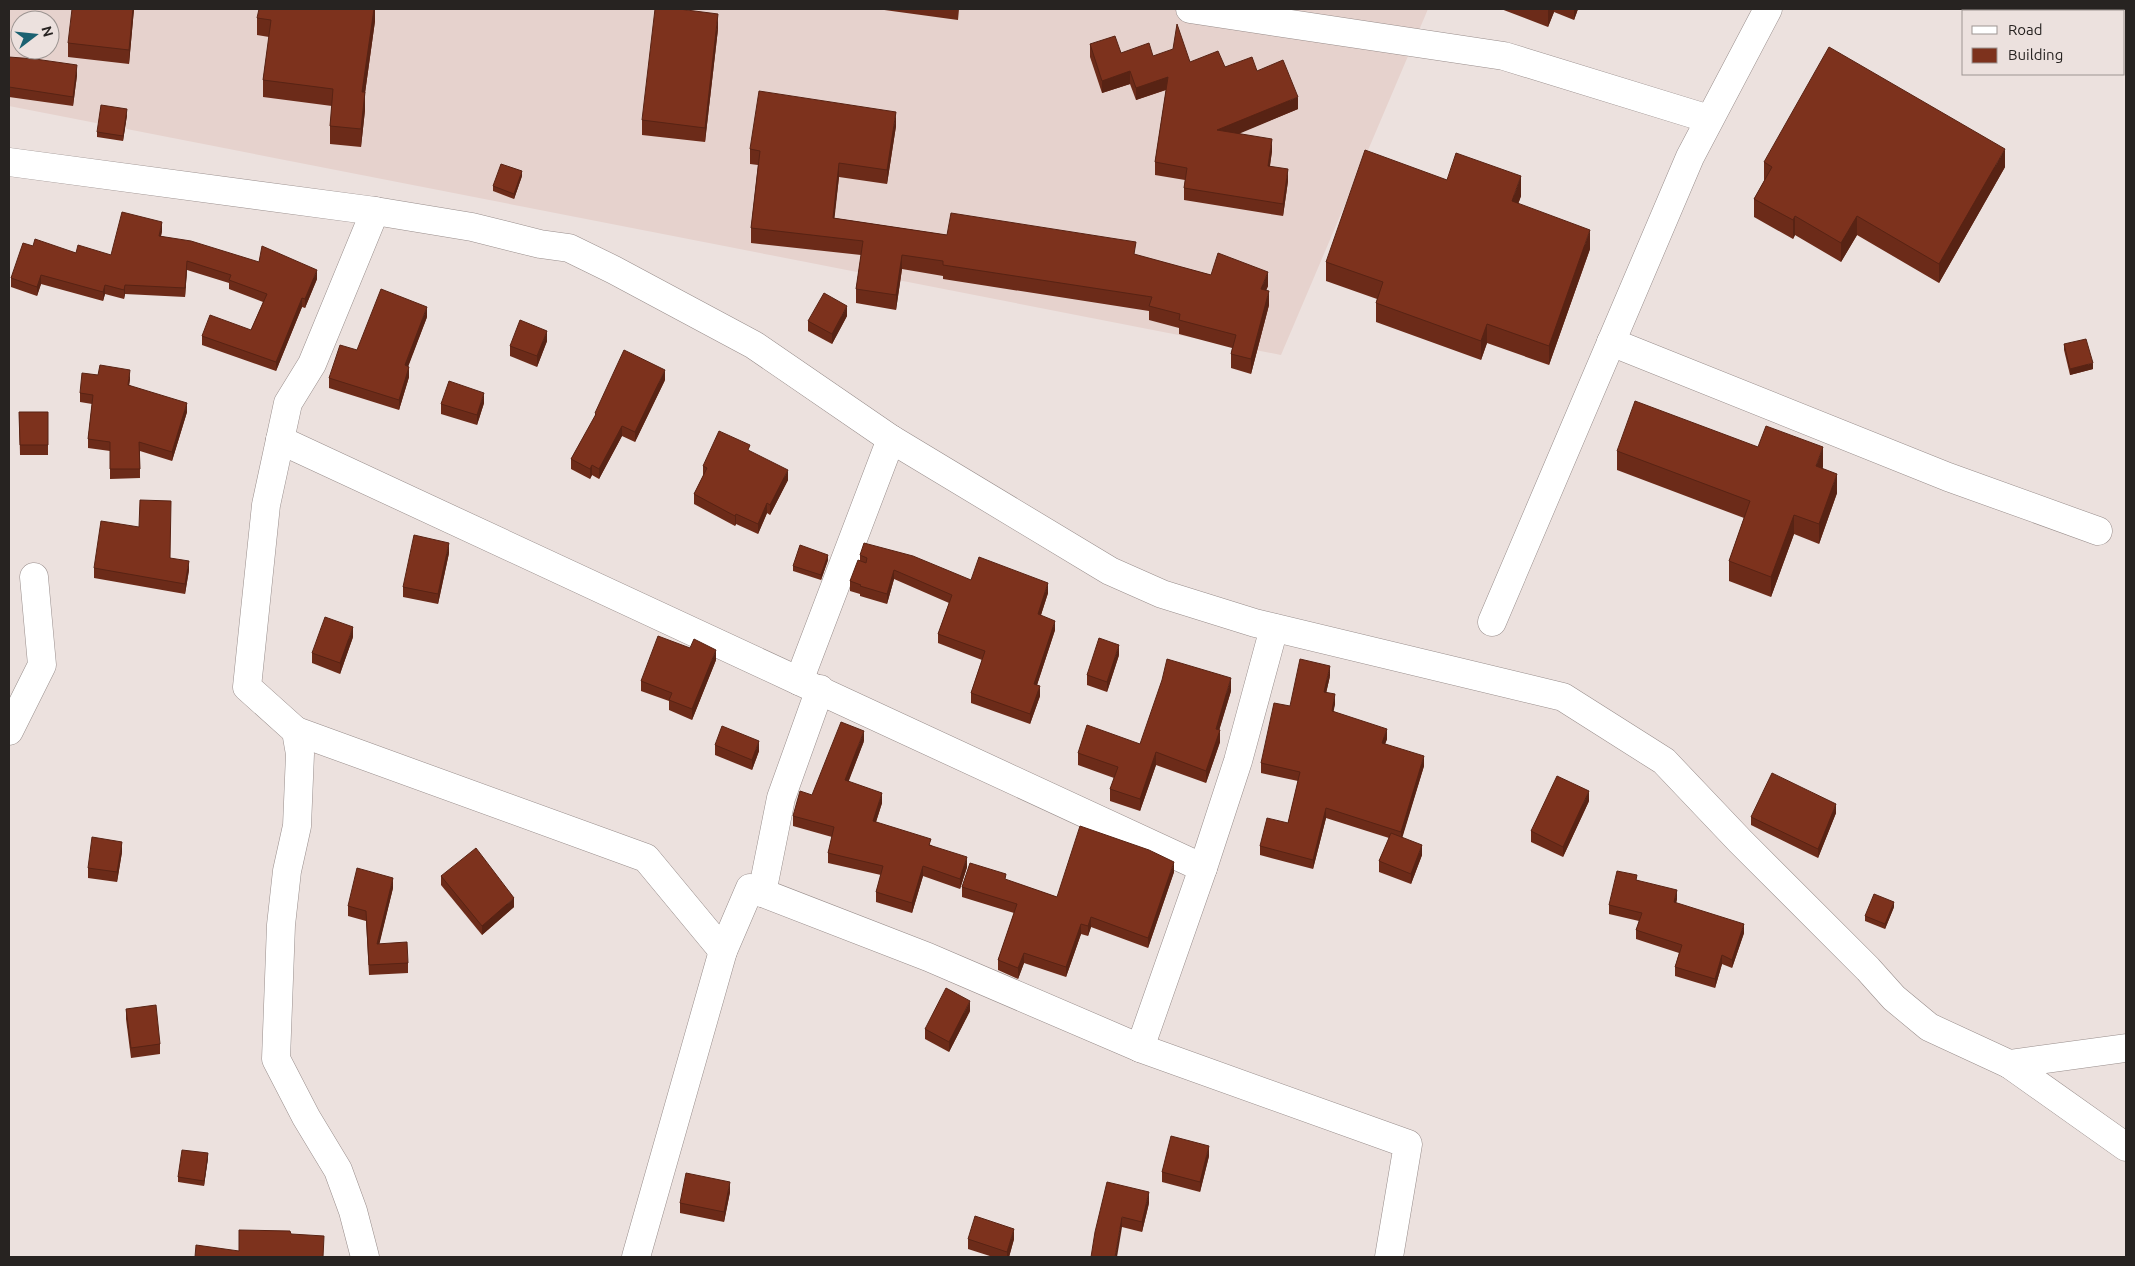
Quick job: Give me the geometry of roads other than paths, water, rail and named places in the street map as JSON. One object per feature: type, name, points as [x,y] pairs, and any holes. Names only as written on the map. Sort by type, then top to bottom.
[{"type":"street","points":[[1190,9],[1504,56],[1710,119]]},
{"type":"street","points":[[1492,622],[1690,157],[1768,9]]},
{"type":"street","points":[[9,162],[375,211],[472,227],[540,244],[569,248],[754,345],[892,439],[1110,571],[1162,594],[1274,628],[1563,697],[1664,761],[1740,841],[1868,968],[1894,998],[1928,1026],[2010,1064],[2126,1147]]},
{"type":"street","points":[[375,211],[312,364],[288,403],[266,505],[247,687],[296,731],[646,858],[723,951]]},
{"type":"street","points":[[1611,342],[1948,477],[2098,531]]},
{"type":"street","points":[[762,892],[781,798],[809,685],[892,439]]},
{"type":"street","points":[[280,440],[1203,868]]},
{"type":"street","points":[[9,731],[42,665],[34,577]]},
{"type":"street","points":[[1140,1048],[1238,761],[1274,628]]},
{"type":"street","points":[[296,731],[300,754],[298,826],[287,871],[281,925],[276,1059],[306,1117],[338,1170],[353,1211],[365,1257]]},
{"type":"street","points":[[636,1257],[723,951],[750,888],[928,958],[1140,1048],[1408,1144],[1389,1257]]},
{"type":"street","points":[[2010,1064],[2126,1048]]}]
